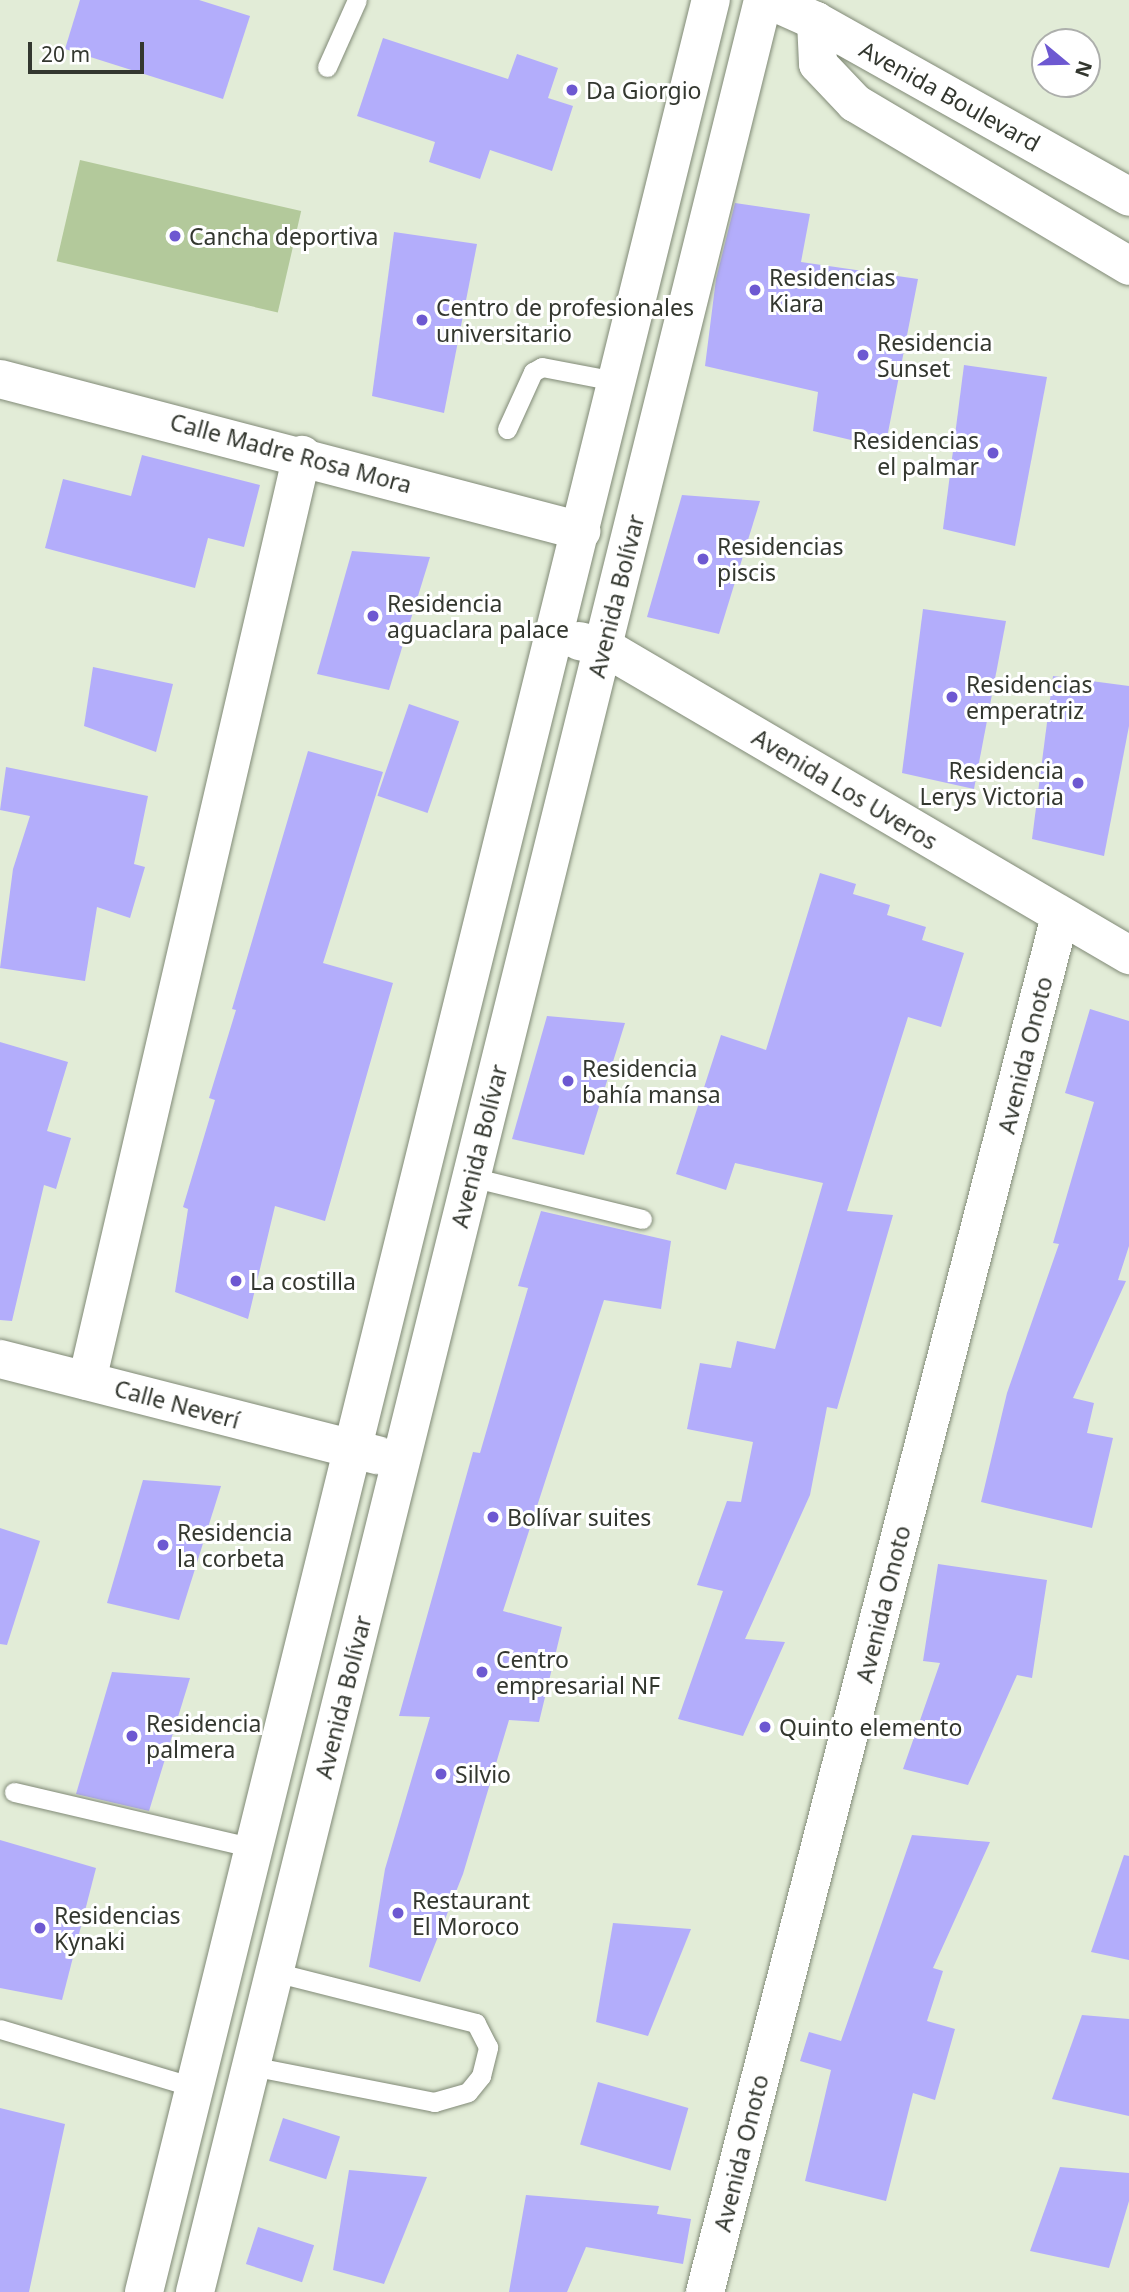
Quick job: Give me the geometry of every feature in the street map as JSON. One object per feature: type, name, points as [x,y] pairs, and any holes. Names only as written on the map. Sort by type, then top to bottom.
[{"type":"street","points":[[144,2292],[620,382],[711,0]]},
{"type":"street","name":"Avenida Bolívar","points":[[195,2292],[762,0]]},
{"type":"street","name":"Avenida Boulevard","points":[[769,0],[816,21],[1129,197]]},
{"type":"street","points":[[816,21],[818,64],[855,103],[1129,266]]},
{"type":"street","name":"Calle Madre Rosa Mora","points":[[0,379],[302,455],[581,531]]},
{"type":"street","points":[[87,1381],[302,455]]},
{"type":"street","name":"Avenida Los Uveros","points":[[556,636],[604,646],[1129,955]]},
{"type":"street","name":"Avenida Onoto","points":[[705,2292],[1060,916]]},
{"type":"street","name":"Calle Neverí","points":[[0,1359],[354,1451],[402,1459]]},
{"type":"lane","points":[[327,67],[357,0]]},
{"type":"lane","points":[[507,429],[533,372],[542,367],[620,382]]},
{"type":"lane","points":[[471,1177],[642,1220]]},
{"type":"lane","points":[[15,1792],[254,1848]]},
{"type":"lane","points":[[251,2066],[434,2102],[468,2092],[483,2067],[488,2047],[476,2022],[275,1972]]},
{"type":"lane","points":[[0,2029],[197,2088]]},
{"type":"green space","name":"Cancha deportiva","points":[[80,160],[301,211],[278,312],[57,261]]},
{"type":"building","points":[[80,0],[199,0],[250,16],[223,99],[65,49]]},
{"type":"building","points":[[383,38],[508,79],[517,54],[558,68],[548,98],[573,106],[552,171],[490,150],[480,179],[429,162],[435,142],[357,116]]},
{"type":"building","points":[[735,203],[810,214],[801,262],[918,279],[885,448],[813,431],[818,392],[705,366],[716,279]]},
{"type":"building","name":"Centro de profesionales universitario","points":[[394,232],[477,244],[444,413],[372,396]]},
{"type":"building","name":"Residencias el palmar","points":[[964,365],[1047,377],[1015,546],[943,529]]},
{"type":"building","points":[[142,455],[260,485],[244,547],[208,538],[195,588],[45,548],[63,479],[131,496]]},
{"type":"building","name":"Residencias piscis","points":[[682,495],[760,501],[719,634],[647,617]]},
{"type":"building","name":"Residencia aguaclara palace","points":[[352,551],[430,557],[389,690],[317,674]]},
{"type":"building","name":"Residencias emperatriz","points":[[923,609],[1006,621],[974,789],[902,773]]},
{"type":"building","points":[[93,667],[173,684],[156,752],[84,726]]},
{"type":"building","name":"Residencia Lerys Victoria","points":[[1053,676],[1129,686],[1129,726],[1104,856],[1032,839]]},
{"type":"building","points":[[409,704],[459,721],[428,813],[377,796]]},
{"type":"building","points":[[308,751],[383,772],[323,963],[393,983],[325,1221],[275,1206],[248,1319],[175,1292],[188,1209],[183,1207],[215,1100],[209,1098],[236,1010],[232,1009]]},
{"type":"building","points":[[6,767],[148,796],[134,864],[145,867],[130,918],[97,907],[85,981],[0,968],[13,869],[30,816],[0,810]]},
{"type":"building","points":[[820,873],[856,884],[853,894],[890,905],[887,915],[926,927],[922,940],[964,953],[941,1027],[908,1017],[847,1211],[893,1215],[837,1409],[827,1407],[810,1495],[745,1639],[785,1642],[743,1736],[678,1719],[723,1591],[697,1585],[727,1501],[741,1502],[753,1442],[687,1429],[700,1363],[731,1368],[737,1341],[775,1349],[823,1183],[735,1163],[726,1190],[676,1174],[721,1035],[766,1050]]},
{"type":"building","points":[[1090,1009],[1129,1021],[1129,1246],[1118,1280],[1126,1281],[1073,1398],[1094,1403],[1087,1433],[1113,1438],[1092,1528],[981,1502],[1007,1393],[1059,1244],[1053,1243],[1094,1102],[1065,1093]]},
{"type":"building","name":"Residencia bahía mansa","points":[[547,1016],[625,1023],[584,1155],[512,1139]]},
{"type":"building","points":[[0,1042],[68,1062],[47,1131],[71,1138],[56,1189],[44,1185],[12,1321],[0,1320]]},
{"type":"building","points":[[541,1211],[671,1241],[661,1309],[604,1300],[503,1611],[562,1627],[539,1722],[509,1720],[463,1874],[420,1982],[369,1967],[385,1869],[430,1717],[399,1716],[473,1452],[480,1453],[528,1288],[518,1286]]},
{"type":"building","name":"Residencia la corbeta","points":[[143,1480],[221,1486],[179,1620],[107,1603]]},
{"type":"building","points":[[0,1528],[40,1541],[7,1645],[0,1644]]},
{"type":"building","points":[[938,1564],[1047,1580],[1032,1678],[1017,1675],[968,1785],[903,1769],[940,1663],[923,1661]]},
{"type":"building","name":"Residencia palmera","points":[[112,1672],[190,1678],[149,1811],[76,1794]]},
{"type":"building","points":[[912,1835],[990,1842],[933,1968],[943,1971],[927,2021],[955,2029],[935,2100],[913,2093],[886,2201],[805,2181],[831,2070],[800,2061],[809,2032],[841,2041]]},
{"type":"building","name":"Residencias Kynaki","points":[[0,1840],[96,1868],[62,2000],[0,1988]]},
{"type":"building","points":[[1124,1855],[1129,1856],[1129,1960],[1091,1952]]},
{"type":"building","points":[[613,1923],[691,1929],[648,2036],[596,2022]]},
{"type":"building","points":[[1082,2015],[1129,2019],[1129,2116],[1052,2099]]},
{"type":"building","points":[[598,2082],[688,2108],[670,2170],[580,2144]]},
{"type":"building","points":[[0,2108],[65,2124],[29,2292],[0,2292]]},
{"type":"building","points":[[283,2118],[340,2137],[326,2179],[269,2161]]},
{"type":"building","points":[[1060,2167],[1129,2173],[1129,2201],[1109,2268],[1030,2251]]},
{"type":"building","points":[[349,2170],[427,2177],[384,2284],[333,2270]]},
{"type":"building","points":[[526,2195],[659,2206],[657,2214],[691,2219],[683,2264],[586,2247],[567,2292],[509,2292]]},
{"type":"building","points":[[258,2227],[314,2245],[302,2282],[246,2264]]},
{"type":"place","name":"Da Giorgio","points":[[572,90]]},
{"type":"place","name":"Cancha deportiva","points":[[175,236]]},
{"type":"place","name":"Residencias Kiara","points":[[755,290]]},
{"type":"place","name":"Centro de profesionales universitario","points":[[422,320]]},
{"type":"place","name":"Residencia Sunset","points":[[863,355]]},
{"type":"place","name":"Residencias el palmar","points":[[993,453]]},
{"type":"place","name":"Residencias piscis","points":[[703,559]]},
{"type":"place","name":"Residencia aguaclara palace","points":[[373,616]]},
{"type":"place","name":"Residencias emperatriz","points":[[952,697]]},
{"type":"place","name":"Residencia Lerys Victoria","points":[[1078,783]]},
{"type":"place","name":"Residencia bahía mansa","points":[[568,1081]]},
{"type":"place","name":"La costilla","points":[[236,1281]]},
{"type":"place","name":"Bolívar suites","points":[[493,1517]]},
{"type":"place","name":"Residencia la corbeta","points":[[163,1545]]},
{"type":"place","name":"Centro empresarial NF","points":[[482,1672]]},
{"type":"place","name":"Quinto elemento","points":[[765,1727]]},
{"type":"place","name":"Residencia palmera","points":[[132,1736]]},
{"type":"place","name":"Silvio","points":[[441,1774]]},
{"type":"place","name":"Restaurant El Moroco","points":[[398,1913]]},
{"type":"place","name":"Residencias Kynaki","points":[[40,1928]]}]
